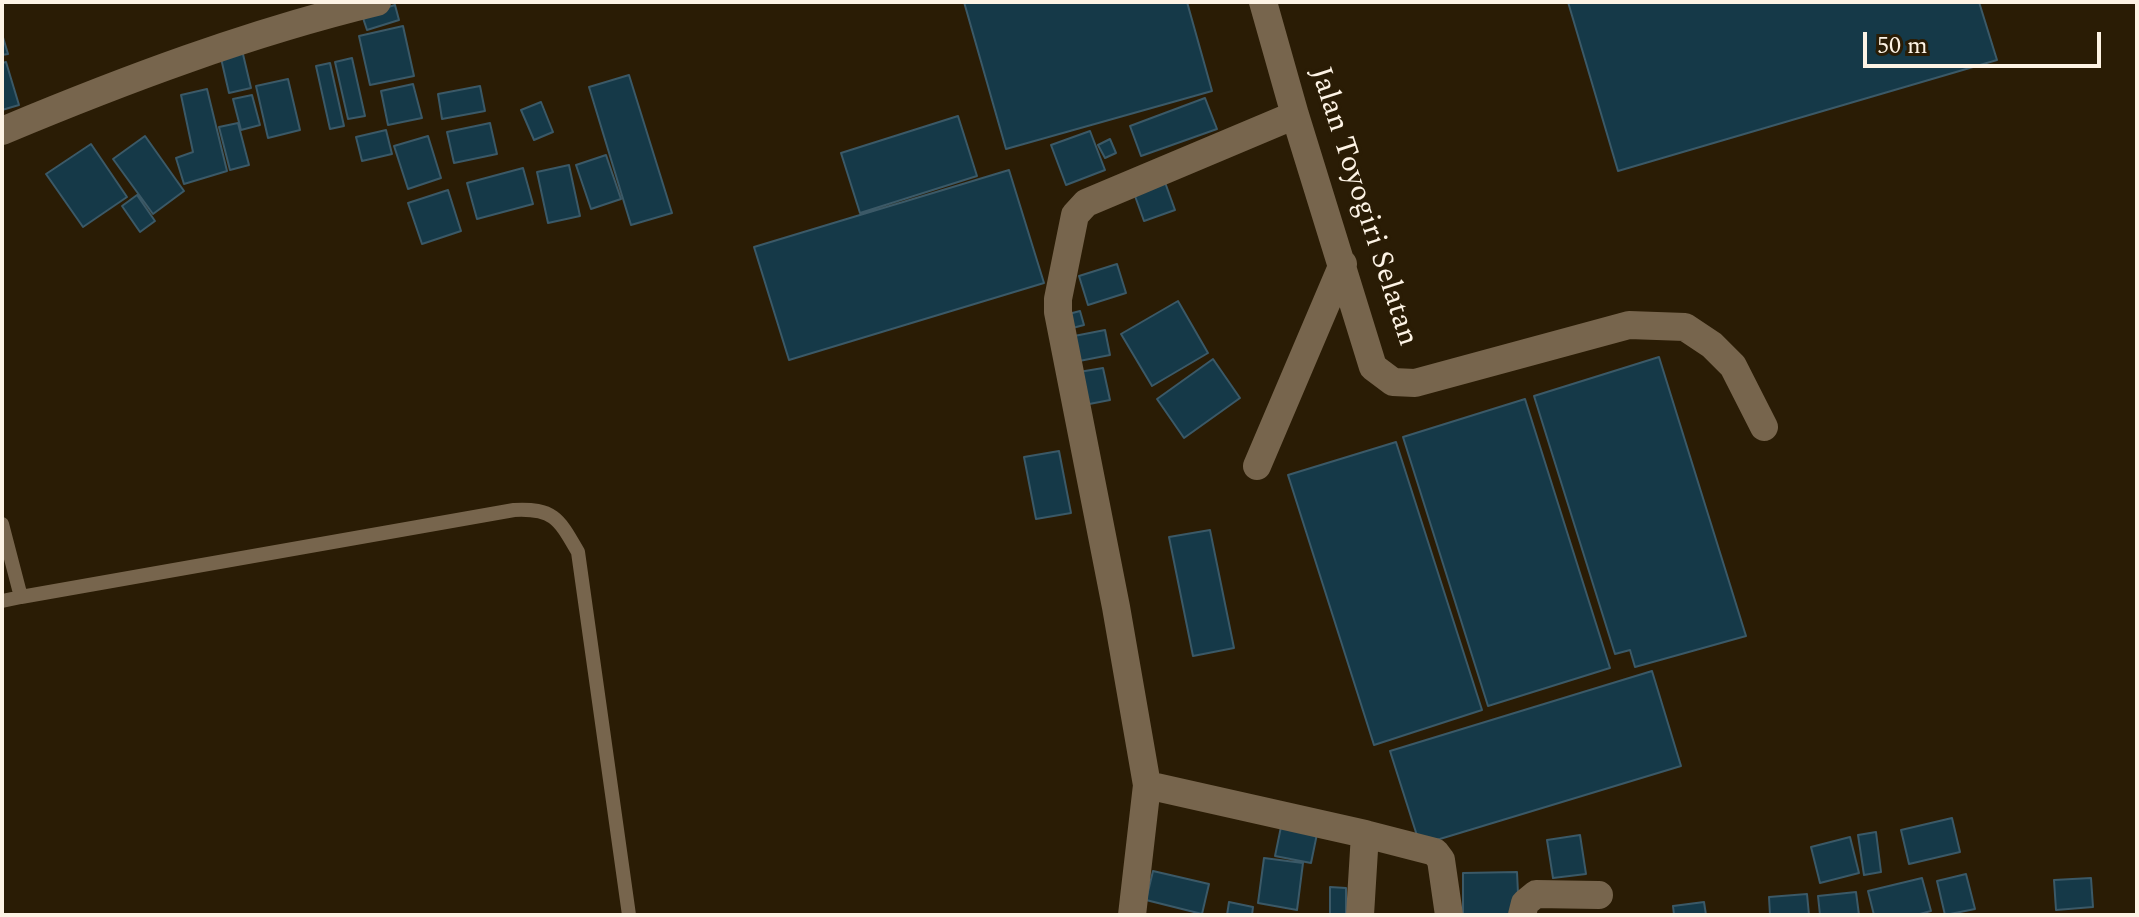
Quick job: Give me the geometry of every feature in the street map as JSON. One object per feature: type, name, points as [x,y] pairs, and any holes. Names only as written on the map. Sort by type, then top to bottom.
[{"type":"street","points":[[2,131],[101,89],[318,16],[377,2]]},
{"type":"street","name":"Jalan Toyogiri Selatan","points":[[1263,2],[1373,367],[1393,382],[1415,383],[1629,325],[1685,327],[1712,345],[1733,366],[1764,427]]},
{"type":"street","points":[[1132,915],[1147,785],[1116,607],[1058,312],[1075,215],[1086,203],[1295,115]]},
{"type":"street","points":[[1257,466],[1343,264]]},
{"type":"street","points":[[1147,785],[1435,852],[1441,860],[1449,915]]},
{"type":"street","points":[[1360,915],[1365,834]]},
{"type":"street","points":[[1522,915],[1525,903],[1536,894],[1599,895]]},
{"type":"lane","points":[[2,601],[514,510],[538,509],[559,519],[578,552],[629,915]]},
{"type":"lane","points":[[2,524],[21,597]]},
{"type":"building","points":[[964,2],[1187,2],[1212,91],[1006,149]]},
{"type":"building","points":[[1568,2],[1979,2],[1997,60],[1618,171]]},
{"type":"building","points":[[395,5],[399,20],[367,30],[362,15]]},
{"type":"building","points":[[403,26],[414,76],[370,85],[359,36]]},
{"type":"building","points":[[2,34],[8,54],[2,55]]},
{"type":"building","points":[[242,50],[251,88],[229,93],[220,54]]},
{"type":"building","points":[[352,58],[365,116],[348,119],[335,62]]},
{"type":"building","points":[[6,62],[19,105],[2,110],[2,63]]},
{"type":"building","points":[[330,63],[344,126],[330,129],[316,66]]},
{"type":"building","points":[[629,75],[672,213],[631,225],[589,87]]},
{"type":"building","points":[[288,79],[300,130],[268,138],[256,86]]},
{"type":"building","points":[[413,84],[422,118],[388,125],[381,91]]},
{"type":"building","points":[[480,86],[485,111],[442,119],[438,94]]},
{"type":"building","points":[[207,89],[227,171],[184,184],[176,158],[193,152],[181,95]]},
{"type":"building","points":[[252,95],[260,125],[241,130],[233,99]]},
{"type":"building","points":[[1205,98],[1217,129],[1141,156],[1130,126]]},
{"type":"building","points":[[541,102],[553,132],[534,140],[521,110]]},
{"type":"building","points":[[958,116],[977,176],[860,213],[841,153]]},
{"type":"building","points":[[238,123],[249,165],[230,170],[219,127]]},
{"type":"building","points":[[490,123],[497,154],[454,163],[447,132]]},
{"type":"building","points":[[386,130],[392,154],[362,161],[356,137]]},
{"type":"building","points":[[1090,131],[1105,170],[1066,185],[1051,145]]},
{"type":"building","points":[[145,136],[184,191],[153,214],[113,159]]},
{"type":"building","points":[[428,136],[441,178],[408,189],[394,146]]},
{"type":"building","points":[[1110,139],[1116,153],[1105,158],[1098,145]]},
{"type":"building","points":[[91,144],[127,197],[83,227],[46,174]]},
{"type":"building","points":[[606,155],[621,199],[591,209],[576,165]]},
{"type":"building","points":[[569,165],[580,216],[548,223],[537,172]]},
{"type":"building","points":[[523,168],[533,204],[477,219],[467,183]]},
{"type":"building","points":[[1009,170],[1044,283],[789,360],[754,247]]},
{"type":"building","points":[[1162,174],[1175,210],[1144,221],[1131,185]]},
{"type":"building","points":[[448,190],[461,231],[422,244],[408,203]]},
{"type":"building","points":[[137,195],[155,221],[140,232],[122,206]]},
{"type":"building","points":[[1117,264],[1126,293],[1088,305],[1079,276]]},
{"type":"building","points":[[1178,301],[1208,353],[1152,386],[1121,334]]},
{"type":"building","points":[[1080,311],[1084,325],[1065,330],[1061,316]]},
{"type":"building","points":[[1105,330],[1110,355],[1074,362],[1069,337]]},
{"type":"building","points":[[1659,357],[1746,636],[1635,667],[1630,650],[1615,654],[1534,396]]},
{"type":"building","points":[[1213,359],[1240,398],[1184,438],[1157,399]]},
{"type":"building","points":[[1103,368],[1110,400],[1079,406],[1073,373]]},
{"type":"building","points":[[1525,399],[1610,668],[1488,706],[1403,437]]},
{"type":"building","points":[[1396,442],[1482,710],[1374,745],[1288,475]]},
{"type":"building","points":[[1059,451],[1071,513],[1036,519],[1024,457]]},
{"type":"building","points":[[1210,530],[1234,648],[1193,656],[1169,537]]},
{"type":"building","points":[[1652,671],[1681,766],[1420,845],[1390,751]]},
{"type":"building","points":[[1952,818],[1960,852],[1909,864],[1901,830]]},
{"type":"building","points":[[1282,822],[1318,829],[1311,863],[1275,856]]},
{"type":"building","points":[[1876,832],[1881,872],[1864,875],[1858,835]]},
{"type":"building","points":[[1580,835],[1586,874],[1553,878],[1547,840]]},
{"type":"building","points":[[1850,837],[1859,873],[1820,883],[1811,847]]},
{"type":"building","points":[[1264,858],[1303,863],[1297,910],[1258,903]]},
{"type":"building","points":[[1153,871],[1209,884],[1202,914],[1146,900]]},
{"type":"building","points":[[1517,872],[1519,915],[1463,915],[1463,873]]},
{"type":"building","points":[[1966,874],[1975,909],[1945,915],[1937,881]]},
{"type":"building","points":[[1922,878],[1931,911],[1916,915],[1874,915],[1868,891]]},
{"type":"building","points":[[2091,878],[2093,907],[2056,910],[2054,880]]},
{"type":"building","points":[[1330,887],[1346,888],[1346,915],[1330,915]]},
{"type":"building","points":[[1856,892],[1859,915],[1820,915],[1818,896]]},
{"type":"building","points":[[1807,894],[1809,915],[1770,915],[1769,897]]},
{"type":"building","points":[[1229,902],[1253,907],[1252,915],[1227,915]]},
{"type":"building","points":[[1704,902],[1706,915],[1674,915],[1673,906]]}]
